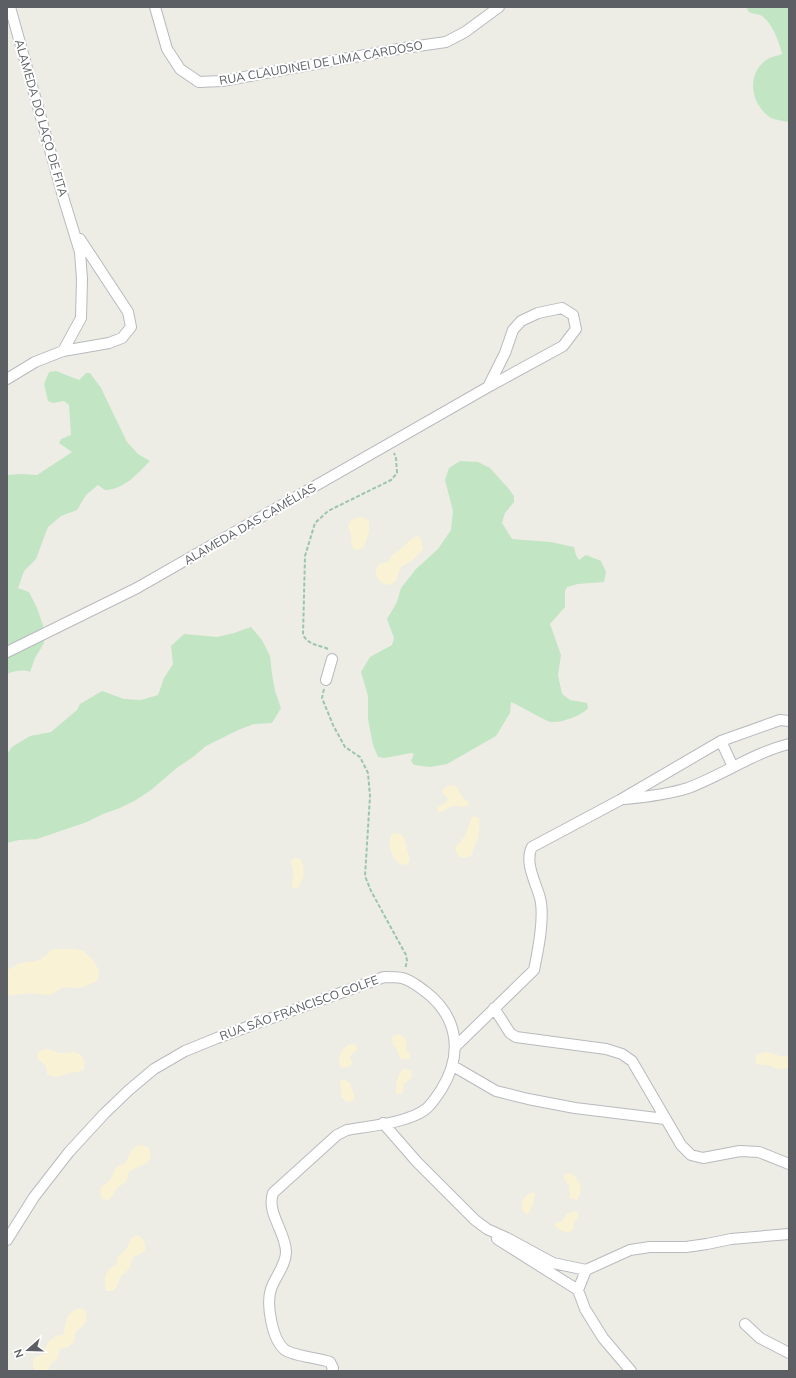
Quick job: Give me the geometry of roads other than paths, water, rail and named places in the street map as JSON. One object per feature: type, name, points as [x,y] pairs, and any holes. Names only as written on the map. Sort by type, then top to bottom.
[{"type":"street","name":"ALAMEDA DO LAÇO DE FITA","points":[[10,7],[80,252],[82,279],[81,318],[63,351]]},
{"type":"street","name":"RUA CLAUDINEI DE LIMA CARDOSO","points":[[155,7],[167,49],[180,69],[199,82],[222,81],[404,48],[446,42],[466,32],[499,7]]},
{"type":"street","name":"ALAMEDA DO LAÇO DE FITA","points":[[63,351],[109,343],[122,338],[131,327],[128,312],[74,230]]},
{"type":"street","name":"ALAMEDA DAS CAMÉLIAS","points":[[7,652],[138,588],[488,387],[563,346],[576,329],[573,315],[562,308],[538,313],[521,321],[514,330],[505,353],[488,387]]},
{"type":"street","points":[[7,379],[34,362],[63,351]]},
{"type":"street","points":[[326,680],[332,659]]},
{"type":"street","points":[[456,1046],[534,970],[541,919],[540,901],[529,862],[532,847],[620,800],[721,741],[780,720],[789,721]]},
{"type":"street","points":[[721,741],[733,767]]},
{"type":"street","points":[[620,800],[688,788],[770,750],[789,744]]},
{"type":"street","name":"RUA SÃO FRANCISCO GOLFE","points":[[7,1240],[34,1197],[69,1152],[129,1090],[154,1069],[185,1050],[217,1038],[384,977],[402,978],[419,987],[435,1000],[447,1015],[454,1031],[456,1046],[453,1066],[445,1083],[426,1109],[413,1117],[347,1130],[337,1135],[273,1193],[270,1200],[286,1252],[281,1268],[271,1290],[269,1306],[272,1326],[279,1343],[285,1350],[295,1354],[330,1362],[333,1368],[332,1371]]},
{"type":"street","points":[[494,1008],[510,1033],[516,1037],[606,1049],[622,1054],[632,1061],[681,1145],[691,1155],[703,1158],[740,1151],[759,1152],[789,1164]]},
{"type":"street","points":[[453,1066],[496,1090],[528,1099],[575,1108],[667,1122]]},
{"type":"street","points":[[383,1123],[417,1162],[475,1220],[500,1241],[578,1290],[585,1309],[603,1338],[631,1371]]},
{"type":"street","points":[[487,1229],[553,1263],[586,1270],[630,1250],[650,1247],[686,1247],[731,1239],[789,1234]]},
{"type":"street","points":[[578,1290],[586,1270]]},
{"type":"street","points":[[745,1324],[760,1338],[789,1353]]}]
